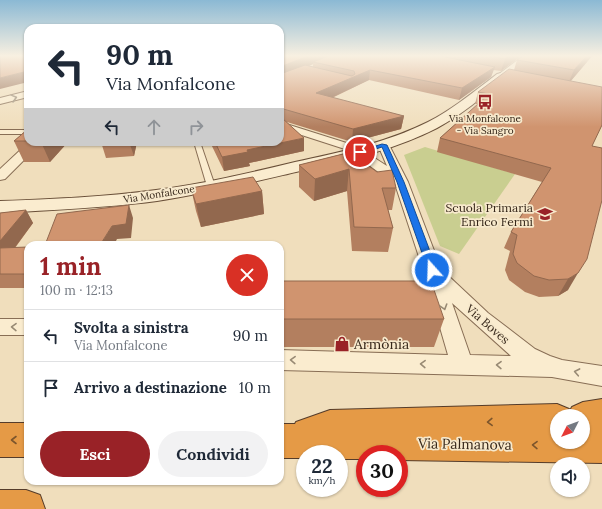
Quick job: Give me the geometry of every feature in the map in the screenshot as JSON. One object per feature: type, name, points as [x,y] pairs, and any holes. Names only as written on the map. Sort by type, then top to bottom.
[{"type":"highway","points":[[590,417],[602,414]]},
{"type":"highway","points":[[284,441],[330,426],[550,420]]},
{"type":"highway","points":[[0,440],[24,440]]},
{"type":"highway","name":"Via Palmanova","points":[[284,441],[602,446]]},
{"type":"highway","points":[[0,509],[26,509]]},
{"type":"street","name":"Via Monfalcone","points":[[0,208],[114,201],[212,186],[360,152],[384,145],[414,133],[444,118],[497,80]]},
{"type":"street","points":[[0,102],[24,95]]},
{"type":"street","points":[[284,126],[347,146],[360,152],[401,182]]},
{"type":"street","name":"Via Boves","points":[[384,145],[401,182],[432,270],[462,365]]},
{"type":"street","points":[[0,176],[32,146]]},
{"type":"street","name":"Via Boves","points":[[432,270],[465,304],[516,348],[539,362],[552,367]]},
{"type":"street","points":[[0,326],[24,327]]},
{"type":"street","points":[[284,360],[552,367],[602,376]]},
{"type":"lane","points":[[0,132],[24,132]]},
{"type":"lane","points":[[198,146],[212,186]]},
{"type":"green space","points":[[425,147],[515,174],[459,254],[440,246],[404,155]]},
{"type":"building","points":[[284,80],[347,80],[316,93],[404,116],[353,129],[284,109]]},
{"type":"building","points":[[420,80],[475,80],[462,88]]},
{"type":"building","points":[[495,80],[565,80],[602,87],[602,125],[592,146],[602,148],[602,200],[587,259],[578,273],[568,279],[549,280],[534,276],[517,263],[513,254],[517,235],[511,232],[551,168],[440,138],[489,94],[478,92]]},
{"type":"building","points":[[284,120],[304,138],[284,142]]},
{"type":"building","points":[[24,132],[24,141],[14,141]]},
{"type":"building","points":[[217,146],[266,146],[247,150],[248,152],[222,157]]},
{"type":"building","points":[[347,150],[377,172],[392,170],[396,188],[382,188],[393,228],[354,227],[349,169],[315,179],[299,165],[347,153]]},
{"type":"building","points":[[253,177],[262,191],[196,204],[191,188]]},
{"type":"building","points":[[129,205],[126,224],[112,226],[103,241],[47,241],[57,214]]},
{"type":"building","points":[[26,210],[0,241],[0,213]]},
{"type":"building","points":[[24,247],[24,274],[0,274],[0,248]]},
{"type":"building","points":[[284,281],[431,281],[444,319],[284,319]]},
{"type":"place","name":"Via Monfalcone - Via Sangro","points":[[485,102]]},
{"type":"place","name":"Scuola Primaria Enrico Fermi","points":[[545,214]]},
{"type":"place","name":"Armònia","points":[[342,344]]},
{"type":"route","points":[[360,152],[384,145],[401,182],[432,270]]}]
